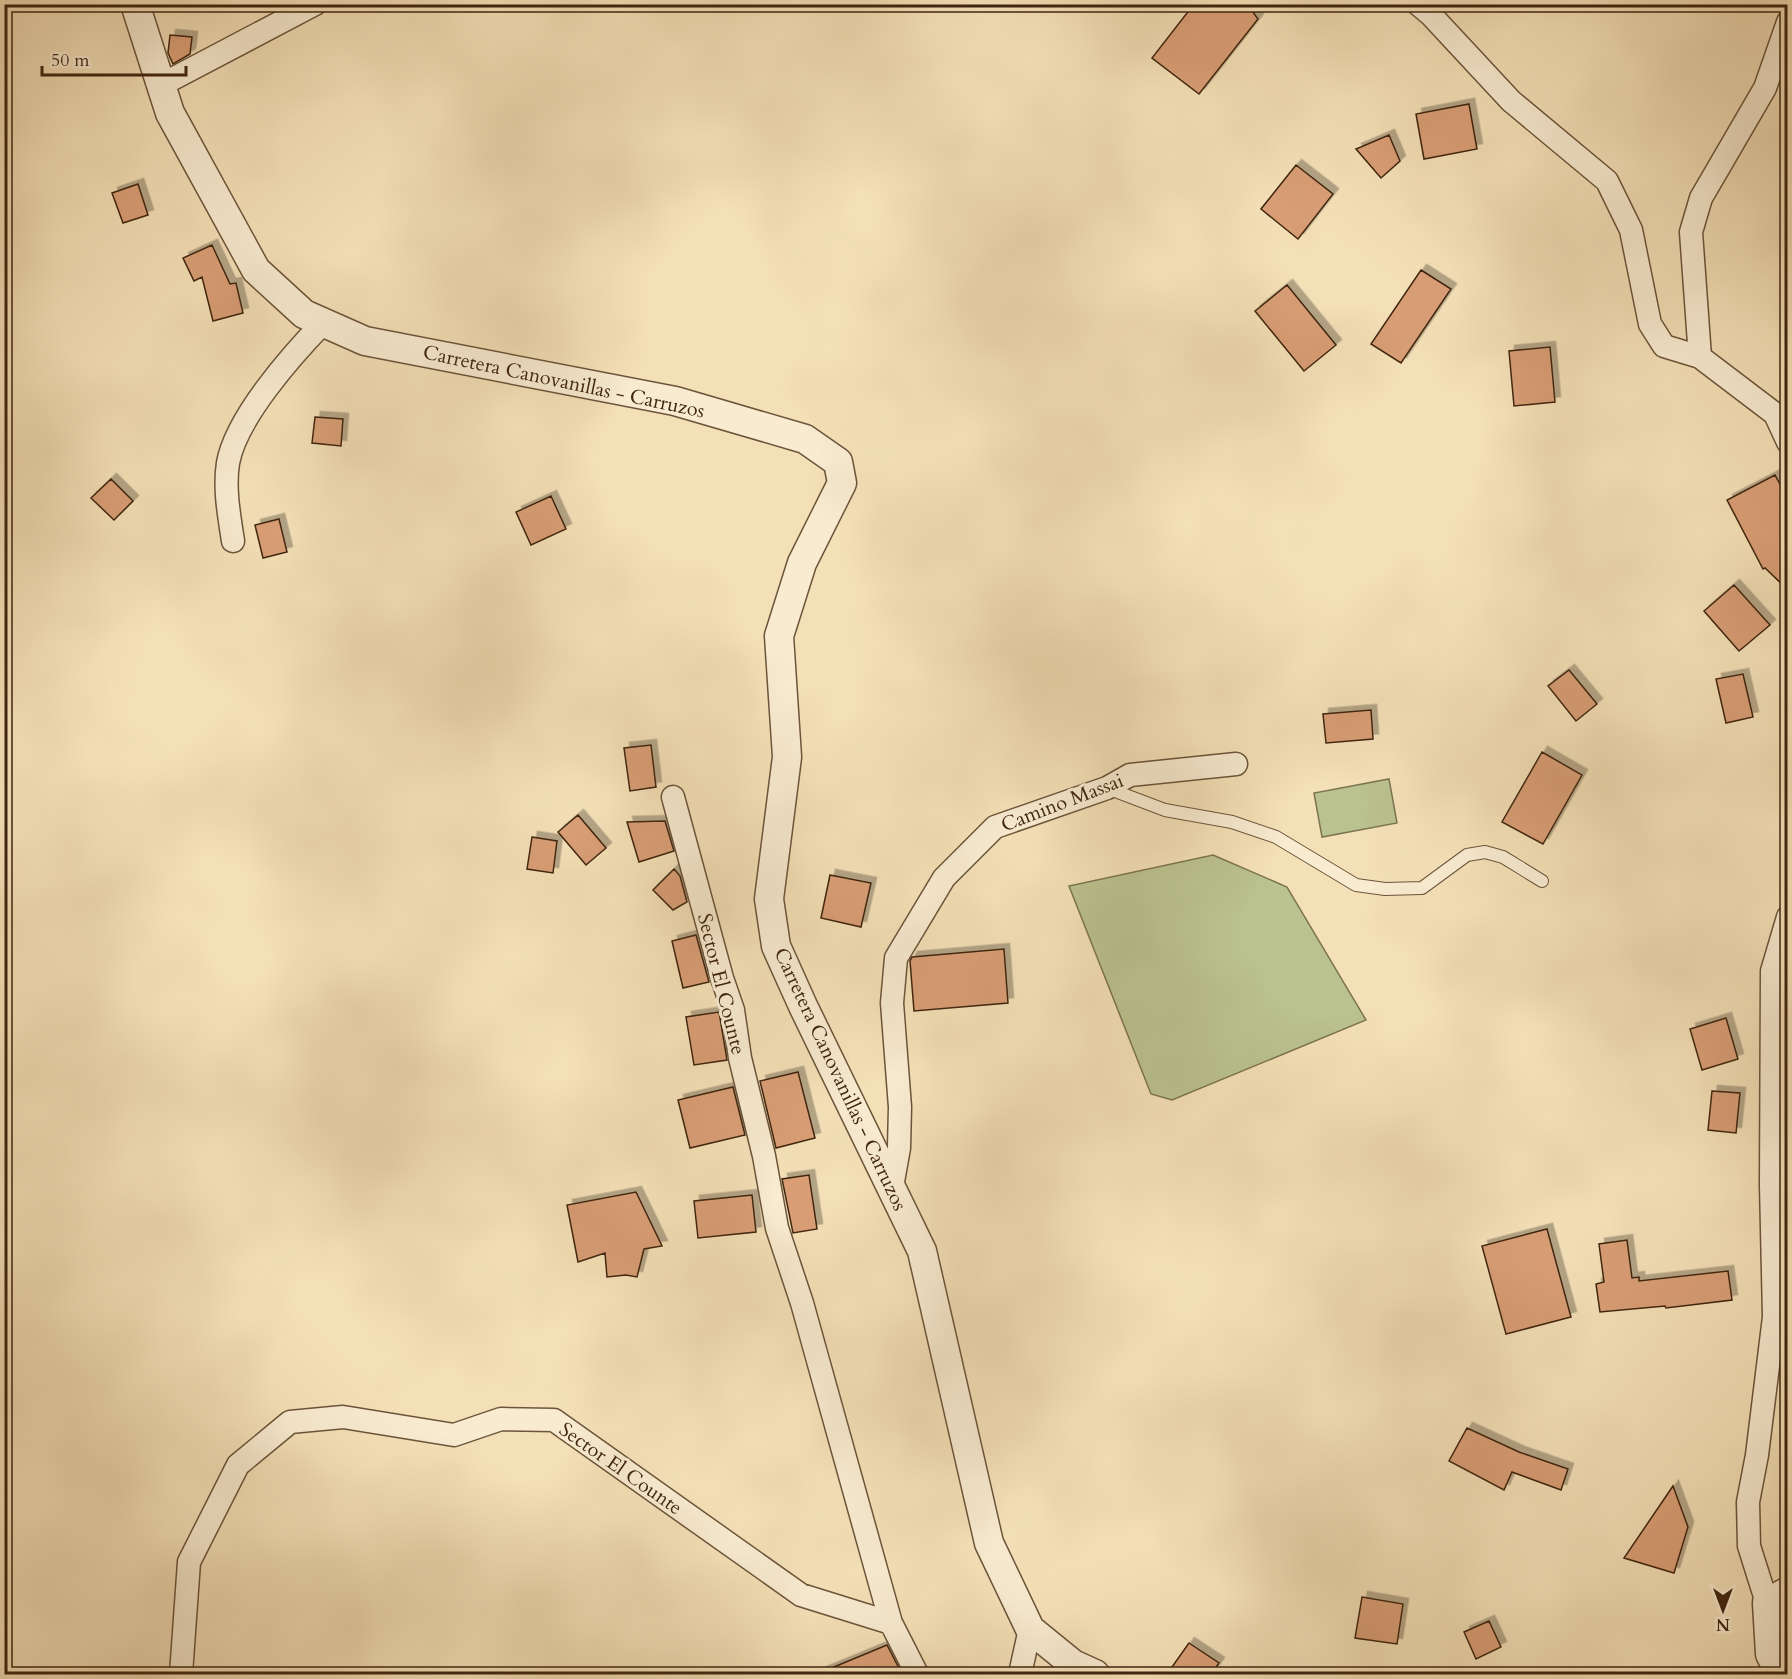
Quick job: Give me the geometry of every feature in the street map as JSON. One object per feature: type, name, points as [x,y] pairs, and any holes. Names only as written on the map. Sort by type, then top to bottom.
[{"type":"street","name":"Carretera Canovanillas - Carruzos","points":[[135,4],[170,113],[256,270],[304,314],[365,341],[675,401],[805,439],[838,462],[842,483],[802,563],[779,636],[787,757],[769,899],[776,946],[922,1251],[989,1543],[1030,1629],[1073,1664],[1095,1674]]},
{"type":"street","points":[[161,85],[315,4]]},
{"type":"street","points":[[1418,4],[1511,101],[1607,181],[1631,230],[1650,324],[1664,346],[1700,357],[1775,414],[1788,442]]},
{"type":"street","points":[[1700,357],[1691,232],[1701,198],[1765,88],[1788,22]]},
{"type":"street","points":[[233,541],[227,500],[228,463],[234,445],[265,391],[296,351],[323,322]]},
{"type":"street","name":"Camino Massai","points":[[892,1187],[898,1148],[900,1107],[892,1003],[896,958],[944,878],[995,827],[1107,788],[1130,775],[1236,764]]},
{"type":"street","name":"Sector El Counte","points":[[673,797],[722,978],[733,1010],[740,1058],[764,1156],[777,1228],[802,1303],[891,1623],[917,1674]]},
{"type":"street","points":[[1780,1674],[1770,1654],[1777,1597],[1749,1546],[1748,1502],[1757,1455],[1774,1317],[1771,1185],[1772,971],[1788,917]]},
{"type":"street","name":"Sector El Counte","points":[[181,1674],[189,1562],[238,1465],[290,1422],[343,1417],[454,1435],[501,1419],[554,1420],[801,1595],[891,1623]]},
{"type":"street","points":[[1020,1674],[1030,1629]]},
{"type":"lane","points":[[1107,788],[1166,810],[1232,822],[1276,837],[1356,885],[1385,889],[1422,888],[1467,855],[1485,852],[1503,857],[1542,881]]},
{"type":"green space","points":[[1389,779],[1397,823],[1322,837],[1314,793]]},
{"type":"green space","points":[[1213,855],[1287,887],[1366,1020],[1172,1100],[1151,1094],[1069,886]]},
{"type":"building","points":[[1194,4],[1247,4],[1258,19],[1199,94],[1152,58]]},
{"type":"building","points":[[170,35],[192,37],[190,54],[173,64],[168,53]]},
{"type":"building","points":[[1469,104],[1477,149],[1424,159],[1416,114]]},
{"type":"building","points":[[1389,135],[1400,161],[1381,178],[1356,149]]},
{"type":"building","points":[[1296,165],[1333,194],[1298,239],[1261,209]]},
{"type":"building","points":[[138,184],[148,215],[123,223],[112,193]]},
{"type":"building","points":[[212,245],[230,284],[236,283],[243,313],[213,321],[202,277],[194,281],[183,258]]},
{"type":"building","points":[[1421,270],[1451,289],[1401,363],[1371,344]]},
{"type":"building","points":[[1287,285],[1336,345],[1304,371],[1255,311]]},
{"type":"building","points":[[1550,347],[1555,402],[1514,406],[1509,351]]},
{"type":"building","points":[[315,417],[343,419],[341,446],[312,443]]},
{"type":"building","points":[[1775,475],[1788,499],[1788,590],[1765,568],[1763,569],[1727,500]]},
{"type":"building","points":[[111,479],[133,501],[114,520],[91,498]]},
{"type":"building","points":[[551,496],[566,529],[531,545],[516,512]]},
{"type":"building","points":[[279,519],[287,552],[263,558],[255,525]]},
{"type":"building","points":[[1734,585],[1770,625],[1739,651],[1704,611]]},
{"type":"building","points":[[1569,670],[1597,704],[1576,721],[1548,686]]},
{"type":"building","points":[[1743,674],[1753,717],[1726,723],[1716,679]]},
{"type":"building","points":[[1371,710],[1373,739],[1326,743],[1323,714]]},
{"type":"building","points":[[651,745],[656,787],[630,791],[624,748]]},
{"type":"building","points":[[1542,752],[1582,775],[1543,844],[1502,822]]},
{"type":"building","points":[[578,815],[606,848],[586,865],[558,832]]},
{"type":"building","points":[[665,821],[674,851],[639,862],[627,822]]},
{"type":"building","points":[[532,837],[557,841],[553,873],[527,869]]},
{"type":"building","points":[[674,869],[680,876],[687,902],[673,910],[653,890]]},
{"type":"building","points":[[830,875],[871,883],[861,927],[821,918]]},
{"type":"building","points":[[696,935],[709,982],[683,988],[672,941]]},
{"type":"building","points":[[1004,949],[1008,1003],[914,1011],[910,961],[912,957]]},
{"type":"building","points":[[719,1012],[727,1060],[694,1065],[686,1017]]},
{"type":"building","points":[[1726,1018],[1738,1059],[1702,1070],[1690,1029]]},
{"type":"building","points":[[798,1072],[815,1138],[776,1148],[760,1081]]},
{"type":"building","points":[[733,1087],[745,1135],[690,1148],[678,1100]]},
{"type":"building","points":[[1712,1091],[1740,1093],[1736,1133],[1708,1130]]},
{"type":"building","points":[[809,1175],[817,1229],[793,1233],[782,1179]]},
{"type":"building","points":[[636,1192],[662,1246],[644,1249],[637,1277],[626,1275],[607,1277],[605,1253],[578,1262],[567,1205]]},
{"type":"building","points":[[752,1195],[756,1232],[698,1238],[694,1201]]},
{"type":"building","points":[[1547,1229],[1571,1317],[1506,1334],[1482,1246]]},
{"type":"building","points":[[1627,1240],[1632,1278],[1639,1277],[1639,1281],[1728,1271],[1732,1300],[1666,1308],[1665,1306],[1600,1312],[1596,1284],[1604,1282],[1599,1244]]},
{"type":"building","points":[[1467,1428],[1519,1452],[1568,1469],[1561,1490],[1512,1472],[1504,1490],[1449,1461]]},
{"type":"building","points":[[1673,1486],[1688,1527],[1674,1573],[1624,1558]]},
{"type":"building","points":[[1362,1597],[1403,1604],[1397,1644],[1355,1638]]},
{"type":"building","points":[[1489,1621],[1501,1647],[1476,1659],[1464,1632]]},
{"type":"building","points":[[1189,1643],[1219,1663],[1211,1674],[1167,1674]]},
{"type":"building","points":[[887,1645],[902,1674],[817,1674]]}]
